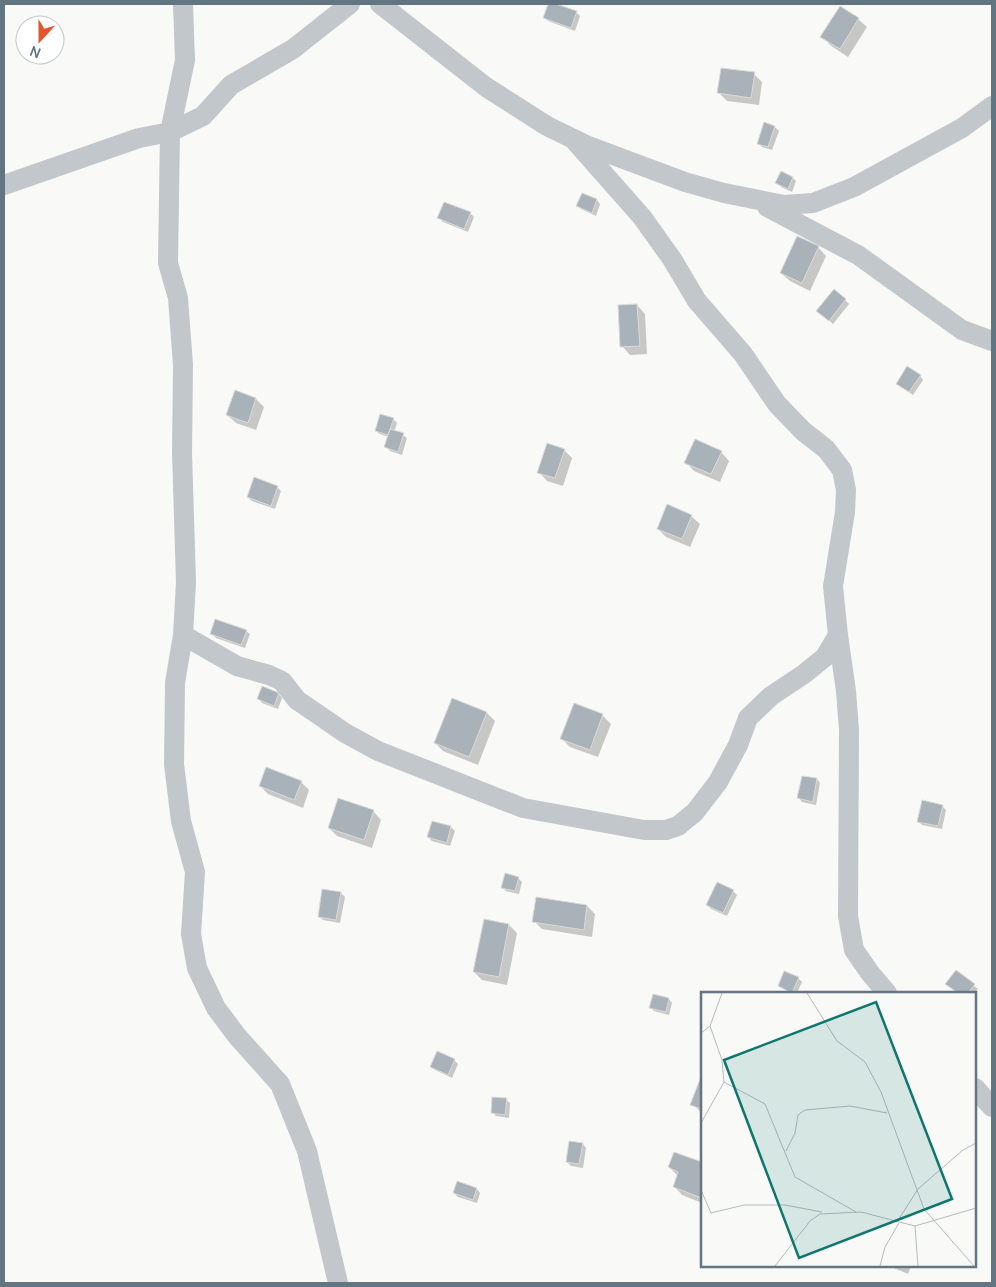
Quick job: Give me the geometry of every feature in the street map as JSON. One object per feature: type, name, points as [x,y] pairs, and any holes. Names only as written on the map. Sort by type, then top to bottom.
[{"type":"street","points":[[183,4],[185,60],[170,132],[168,263],[178,298],[184,365],[182,452],[186,582],[183,635],[175,683],[174,764],[181,821],[195,872],[191,934],[197,968],[216,1008],[237,1036],[280,1084],[306,1151],[338,1283]]},
{"type":"street","points":[[4,185],[139,138],[170,132],[203,116],[231,85],[293,49],[350,4]]},
{"type":"street","points":[[380,4],[486,88],[547,126],[574,140],[685,182],[752,200],[784,205],[812,203],[827,199],[854,187],[962,128],[992,106]]},
{"type":"street","points":[[574,140],[642,217],[672,259],[697,301],[743,354],[777,404],[803,430],[826,449],[842,470],[846,490],[845,512],[834,586],[849,730],[848,916],[854,950],[886,992]]},
{"type":"street","points":[[752,200],[858,255],[962,330],[992,341]]},
{"type":"street","points":[[183,635],[237,666],[282,681],[297,700],[345,733],[378,750],[523,808],[644,830],[666,830],[678,826],[695,812],[718,782],[738,745],[748,718],[772,696],[825,657],[838,635]]},
{"type":"street","points":[[976,1089],[992,1107]]},
{"type":"building","points":[[548,4],[556,4],[577,11],[571,28],[543,18]]},
{"type":"building","points":[[840,6],[859,18],[840,49],[820,37]]},
{"type":"building","points":[[721,68],[755,72],[751,98],[717,93]]},
{"type":"building","points":[[764,122],[775,126],[768,147],[757,144]]},
{"type":"building","points":[[781,171],[793,177],[788,189],[775,183]]},
{"type":"building","points":[[582,193],[597,199],[592,213],[576,206]]},
{"type":"building","points":[[444,202],[471,212],[464,229],[437,218]]},
{"type":"building","points":[[797,236],[819,246],[802,283],[780,273]]},
{"type":"building","points":[[834,289],[846,299],[829,321],[816,311]]},
{"type":"building","points":[[637,304],[640,346],[620,347],[618,305]]},
{"type":"building","points":[[907,366],[921,375],[909,392],[896,384]]},
{"type":"building","points":[[235,390],[256,398],[248,423],[226,415]]},
{"type":"building","points":[[380,414],[394,418],[388,435],[375,431]]},
{"type":"building","points":[[390,429],[404,433],[398,452],[384,447]]},
{"type":"building","points":[[695,439],[722,451],[711,474],[684,463]]},
{"type":"building","points":[[547,443],[565,449],[555,478],[537,473]]},
{"type":"building","points":[[254,477],[278,486],[271,506],[247,497]]},
{"type":"building","points":[[667,504],[692,515],[682,539],[657,529]]},
{"type":"building","points":[[215,619],[247,630],[241,645],[210,634]]},
{"type":"building","points":[[262,686],[279,693],[274,706],[257,699]]},
{"type":"building","points":[[452,698],[487,712],[469,757],[434,743]]},
{"type":"building","points":[[574,703],[603,714],[590,750],[560,739]]},
{"type":"building","points":[[266,767],[302,781],[294,800],[259,786]]},
{"type":"building","points":[[802,776],[817,778],[813,802],[797,798]]},
{"type":"building","points":[[338,798],[374,810],[364,840],[328,828]]},
{"type":"building","points":[[922,800],[943,805],[938,826],[917,822]]},
{"type":"building","points":[[432,821],[451,826],[447,843],[427,837]]},
{"type":"building","points":[[505,873],[519,877],[515,891],[501,888]]},
{"type":"building","points":[[717,882],[734,890],[723,913],[706,905]]},
{"type":"building","points":[[322,889],[341,892],[336,920],[318,917]]},
{"type":"building","points":[[536,897],[587,905],[584,930],[532,922]]},
{"type":"building","points":[[484,919],[509,924],[499,977],[473,972]]},
{"type":"building","points":[[956,970],[975,984],[969,992],[957,992],[945,984]]},
{"type":"building","points":[[784,971],[799,977],[792,992],[778,986]]},
{"type":"building","points":[[653,994],[669,998],[666,1012],[649,1008]]},
{"type":"building","points":[[437,1051],[455,1059],[448,1075],[430,1067]]},
{"type":"building","points":[[701,1077],[701,1109],[690,1105]]},
{"type":"building","points":[[492,1097],[507,1098],[505,1115],[491,1113]]},
{"type":"building","points":[[569,1141],[583,1143],[579,1164],[566,1162]]},
{"type":"building","points":[[674,1152],[701,1162],[701,1198],[673,1187],[678,1172],[668,1167]]},
{"type":"building","points":[[457,1181],[477,1188],[473,1200],[453,1193]]}]
